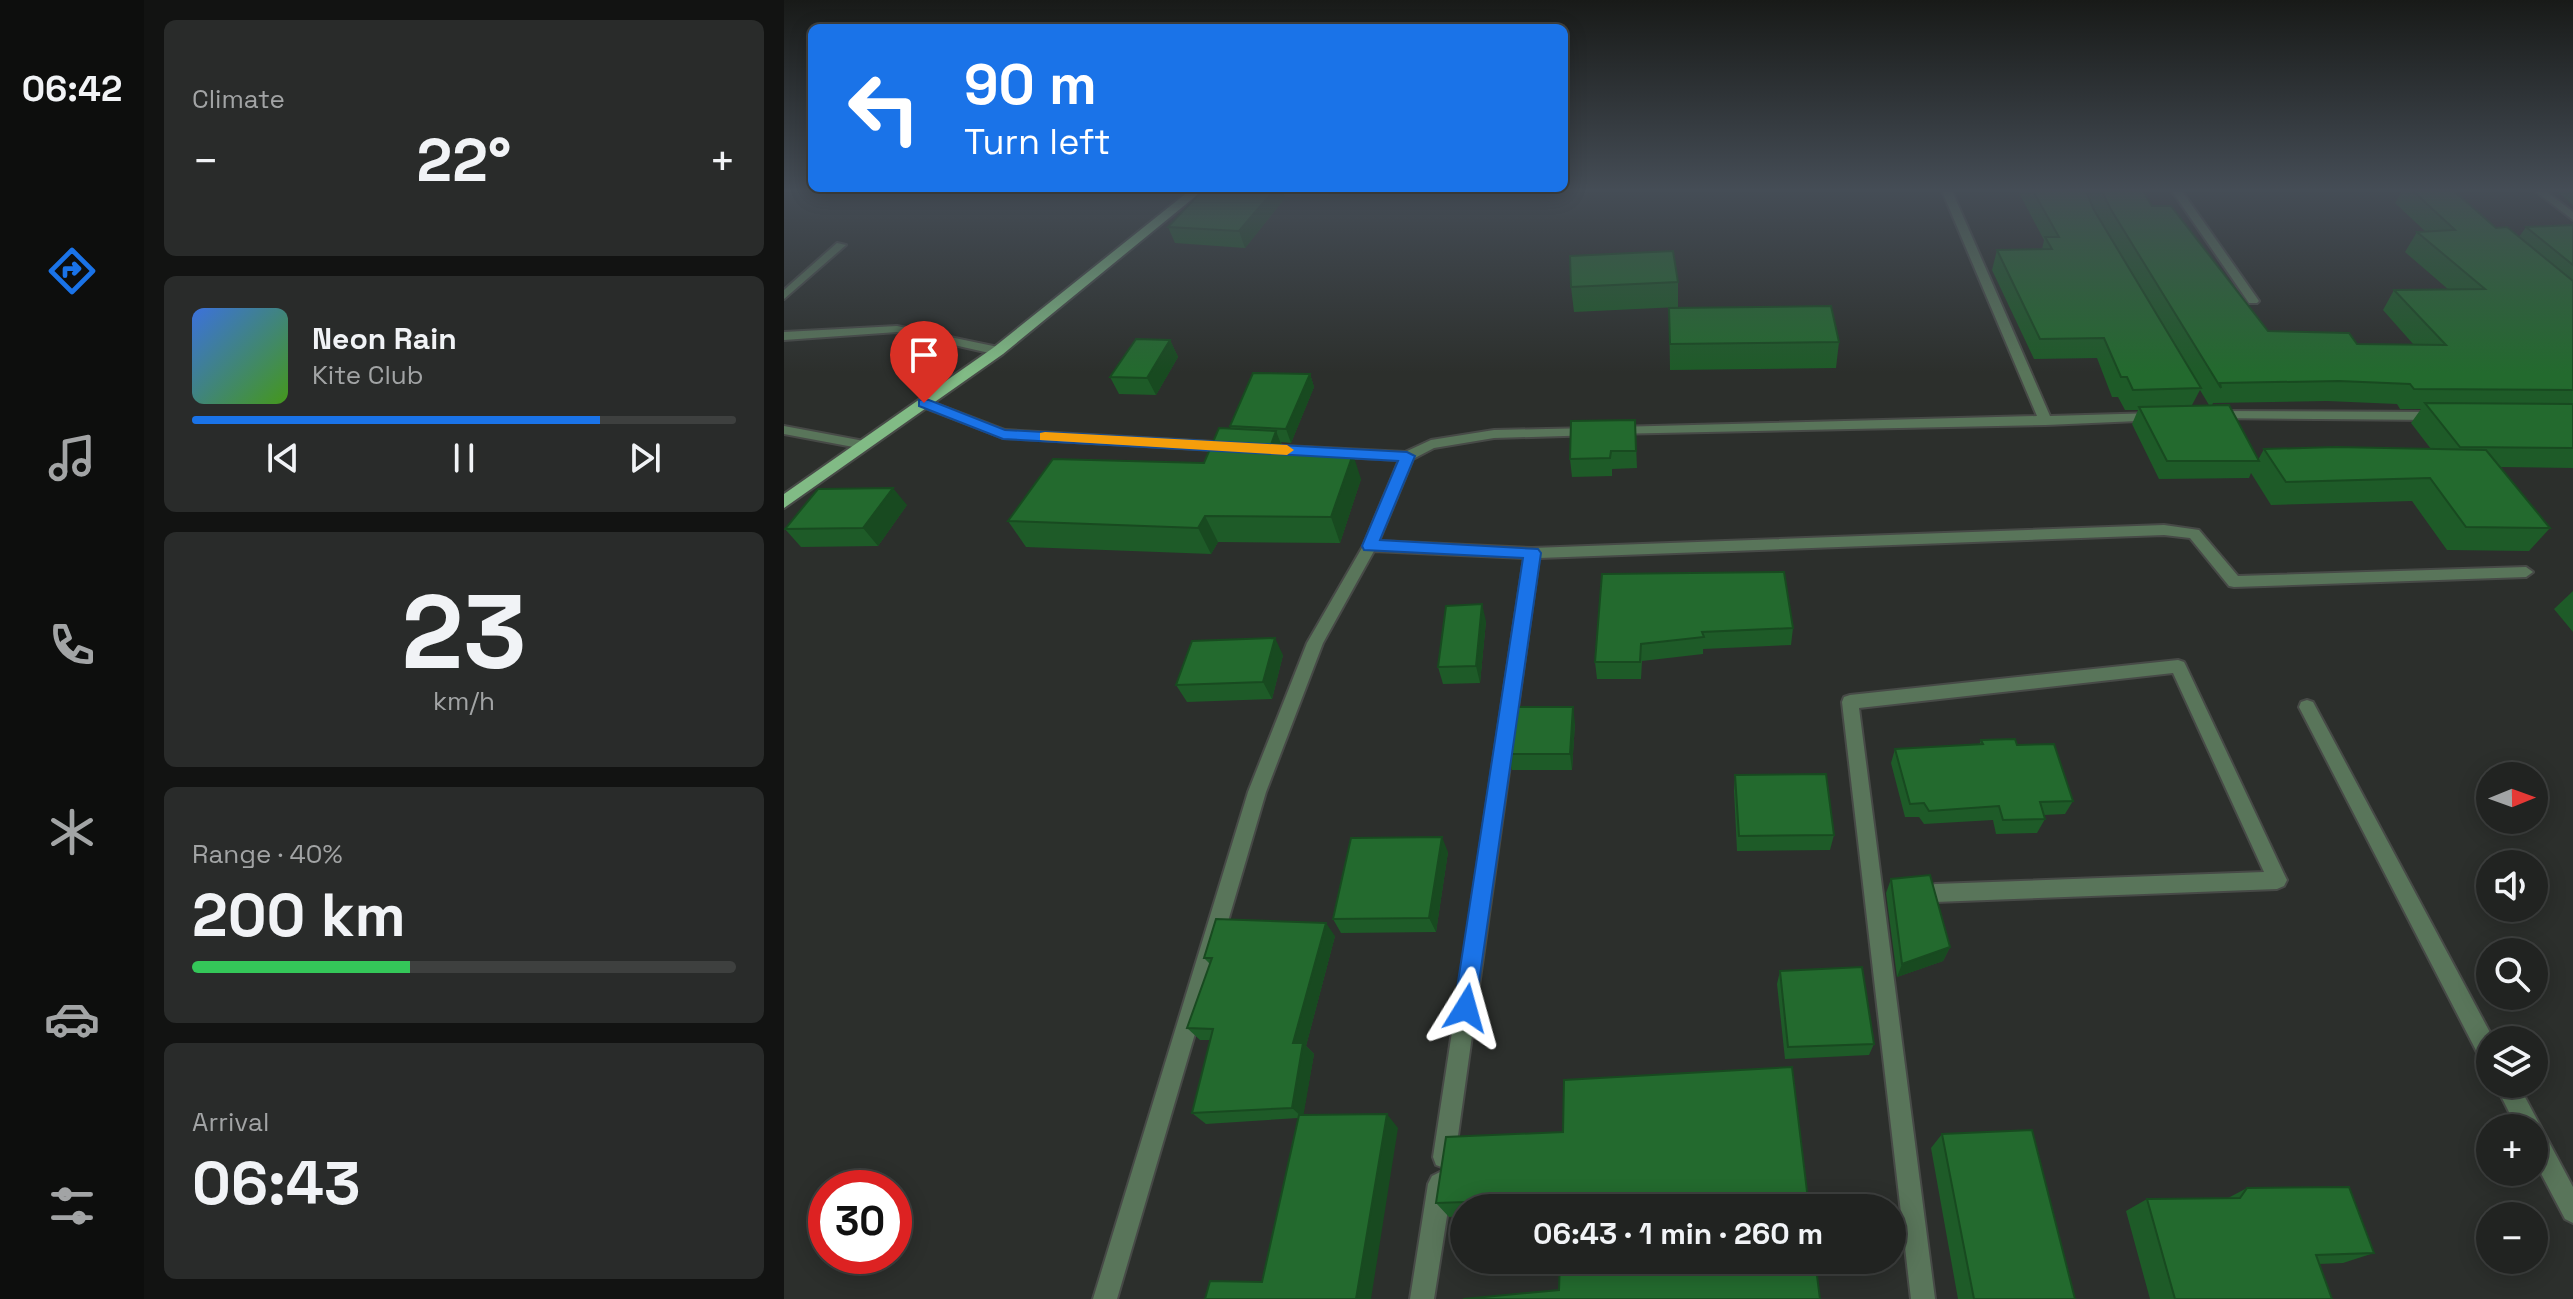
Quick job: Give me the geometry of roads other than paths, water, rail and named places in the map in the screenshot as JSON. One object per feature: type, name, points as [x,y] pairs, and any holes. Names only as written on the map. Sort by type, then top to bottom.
[{"type":"main road","points":[[784,502],[998,351],[1124,252]]},
{"type":"street","points":[[784,296],[834,252]]},
{"type":"street","points":[[1973,252],[2046,421]]},
{"type":"street","points":[[2219,252],[2253,301]]},
{"type":"street","points":[[784,336],[897,329],[998,351]]},
{"type":"street","points":[[924,403],[1003,434],[1407,456],[1431,444],[1494,434],[2173,416]]},
{"type":"street","points":[[2205,415],[2458,417]]},
{"type":"street","points":[[784,430],[864,445]]},
{"type":"street","points":[[1105,1299],[1257,792],[1315,643],[1370,546],[1407,456]]},
{"type":"street","points":[[1370,546],[1532,553],[2164,530],[2194,534],[2234,582],[2526,572]]},
{"type":"street","points":[[1422,1299],[1532,553]]},
{"type":"street","points":[[1923,1299],[1850,702],[2178,666],[2277,880],[1935,893]]},
{"type":"street","points":[[2307,707],[2476,1027]]},
{"type":"street","points":[[2548,1164],[2573,1211]]}]
